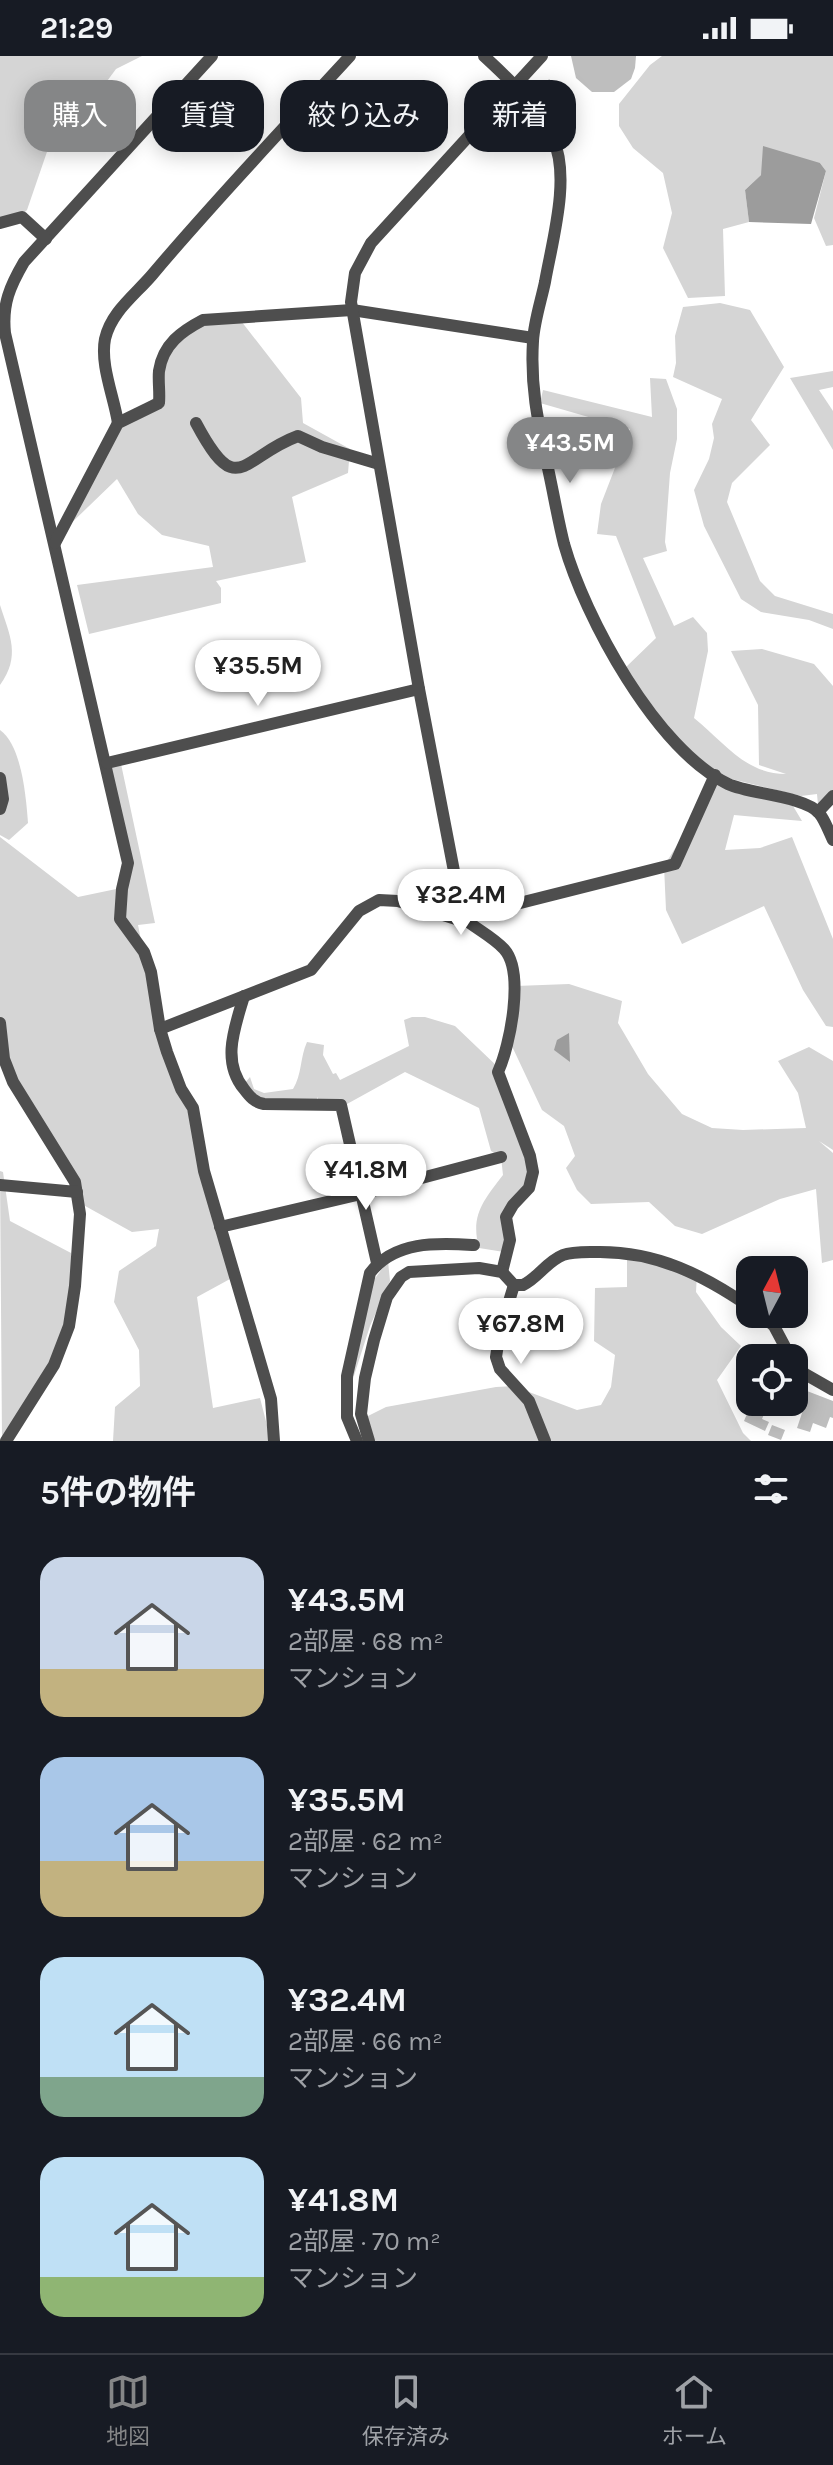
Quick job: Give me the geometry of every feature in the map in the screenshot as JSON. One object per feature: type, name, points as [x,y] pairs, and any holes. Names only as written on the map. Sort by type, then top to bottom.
[{"type":"street","points":[[212,56],[24,262],[11,284],[3,317],[129,865],[122,889],[120,919],[144,952],[151,972],[160,1029],[181,1089],[193,1108],[204,1171],[271,1399],[274,1441]]},
{"type":"street","points":[[118,423],[103,352],[106,335],[120,308],[137,293],[210,206],[350,56]]},
{"type":"street","points":[[484,56],[510,80]]},
{"type":"street","points":[[520,80],[542,56]]},
{"type":"street","points":[[464,142],[371,243],[355,273],[351,302],[463,918],[505,949],[514,970],[514,998],[506,1056],[498,1072],[530,1156],[533,1172],[529,1188],[506,1217],[510,1240],[502,1272]]},
{"type":"street","points":[[556,152],[560,185],[556,226],[533,338],[532,395],[563,540],[575,580],[640,698],[668,734],[695,761],[728,784],[806,805],[818,812],[833,840]]},
{"type":"street","points":[[0,223],[22,217],[46,239]]},
{"type":"street","points":[[55,543],[118,423],[159,403],[159,371],[166,349],[182,330],[203,320],[352,310],[533,338]]},
{"type":"street","points":[[196,423],[213,455],[227,467],[240,468],[255,462],[283,442],[298,436],[322,447],[379,464]]},
{"type":"street","points":[[107,763],[419,689]]},
{"type":"street","points":[[160,1029],[311,970],[359,911],[379,900],[398,901],[440,916],[463,918],[675,864],[715,775]]},
{"type":"street","points":[[0,778],[3,799],[0,809]]},
{"type":"street","points":[[818,812],[833,796]]},
{"type":"street","points":[[244,996],[231,1052],[231,1063],[240,1085],[255,1102],[264,1104],[341,1105],[377,1263]]},
{"type":"street","points":[[0,1023],[4,1059],[13,1082],[75,1182],[80,1214],[69,1326],[54,1365],[6,1441]]},
{"type":"street","points":[[220,1227],[501,1157]]},
{"type":"street","points":[[0,1185],[77,1192]]},
{"type":"street","points":[[357,1441],[347,1417],[347,1376],[366,1283],[377,1263],[412,1246],[441,1243],[474,1245]]},
{"type":"street","points":[[514,1285],[528,1284],[547,1263],[566,1254],[624,1252],[658,1258],[683,1267],[736,1297]]},
{"type":"street","points":[[369,1441],[361,1414],[365,1378],[387,1297],[401,1277],[409,1272],[430,1269],[479,1268],[502,1272],[514,1285]]},
{"type":"street","points":[[514,1285],[500,1331],[496,1357],[500,1369],[529,1401],[545,1441]]},
{"type":"street","points":[[808,1376],[833,1390]]},
{"type":"shaded area","points":[[0,56],[142,56],[116,69],[108,80],[24,80],[24,152],[47,152],[27,210],[0,222]]},
{"type":"shaded area","points":[[662,56],[833,56],[833,245],[826,246],[814,218],[826,171],[820,163],[761,175],[745,190],[749,222],[723,229],[725,296],[688,298],[663,248],[672,213],[663,173],[633,148],[619,126],[619,104],[650,65]]},
{"type":"shaded area","points":[[763,146],[820,163],[826,171],[811,224],[749,222],[745,190],[761,175]]},
{"type":"shaded area","points":[[720,303],[750,310],[784,367],[751,420],[770,445],[732,483],[727,502],[760,581],[775,596],[833,614],[833,629],[809,620],[761,612],[741,599],[704,526],[694,490],[709,459],[714,438],[712,424],[722,399],[673,377],[675,336],[683,307]]},
{"type":"shaded area","points":[[238,317],[301,398],[303,423],[350,449],[348,473],[292,497],[306,562],[216,581],[221,588],[221,603],[89,634],[77,585],[213,567],[209,546],[162,535],[138,514],[117,479],[59,535],[118,423],[154,398],[172,342],[216,319]]},
{"type":"shaded area","points":[[833,371],[833,387],[819,390],[833,411],[833,450],[790,378]]},
{"type":"shaded area","points":[[650,378],[666,379],[677,409],[677,439],[670,473],[667,551],[643,558],[674,626],[693,617],[707,633],[708,651],[694,718],[747,763],[772,773],[786,774],[759,765],[758,705],[731,651],[762,649],[814,664],[833,686],[833,793],[818,805],[817,794],[801,796],[715,775],[668,734],[625,668],[656,638],[616,536],[597,534],[601,504],[630,429],[540,403],[543,390],[652,417]]},
{"type":"shaded area","points":[[0,605],[10,636],[12,655],[0,685]]},
{"type":"shaded area","points":[[0,730],[18,760],[28,823],[9,840],[0,835]]},
{"type":"shaded area","points":[[121,764],[155,923],[138,925],[142,945],[230,1279],[197,1297],[213,1408],[260,1398],[271,1441],[113,1441],[115,1407],[140,1386],[139,1350],[114,1302],[119,1271],[156,1246],[159,1229],[132,1232],[78,1202],[71,1174],[6,1062],[0,1022],[0,837],[78,897],[121,888],[128,863],[107,765]]},
{"type":"shaded area","points":[[719,778],[793,806],[802,821],[734,815],[725,850],[760,848],[792,837],[833,939],[833,1027],[826,1026],[803,990],[764,906],[682,944],[666,910],[664,866]]},
{"type":"shaded area","points":[[569,984],[622,1001],[618,1023],[648,1074],[682,1114],[712,1128],[806,1128],[798,1093],[778,1061],[809,1047],[833,1061],[833,1150],[819,1141],[833,1153],[833,1260],[822,1263],[816,1189],[780,1199],[702,1234],[675,1226],[649,1202],[591,1204],[577,1190],[566,1168],[575,1156],[564,1126],[542,1110],[510,1042],[516,986]]},
{"type":"shaded area","points":[[425,1017],[455,1026],[500,1069],[531,1178],[513,1205],[504,1252],[479,1248],[476,1226],[480,1208],[503,1175],[501,1157],[491,1151],[479,1108],[405,1072],[347,1104],[318,1100],[318,1097],[315,1102],[259,1103],[244,1084],[250,1077],[254,1089],[264,1093],[293,1089],[307,1042],[324,1045],[323,1055],[333,1074],[336,1073],[340,1080],[409,1046],[404,1020]]},
{"type":"shaded area","points":[[569,1033],[570,1062],[554,1050],[557,1040]]},
{"type":"shaded area","points":[[0,1171],[3,1172],[10,1221],[71,1253],[71,1313],[44,1382],[2,1441]]},
{"type":"shaded area","points":[[627,1255],[697,1274],[696,1292],[721,1327],[739,1344],[736,1344],[736,1353],[717,1380],[743,1433],[751,1441],[362,1441],[364,1418],[386,1407],[496,1387],[513,1386],[577,1410],[601,1405],[611,1387],[615,1355],[594,1341],[595,1288],[627,1287]]},
{"type":"shaded area","points":[[388,1261],[390,1281],[370,1326],[350,1388],[373,1281]]},
{"type":"building","points":[[571,56],[636,56],[635,68],[631,79],[614,92],[592,92],[576,78]]},
{"type":"building","points":[[808,1391],[833,1401],[833,1418],[830,1417],[826,1428],[813,1423],[810,1432],[797,1428],[801,1416],[808,1416]]},
{"type":"building","points":[[746,1416],[763,1416],[762,1419],[769,1422],[765,1431],[744,1421]]},
{"type":"building","points":[[772,1425],[785,1430],[781,1440],[768,1435]]}]
